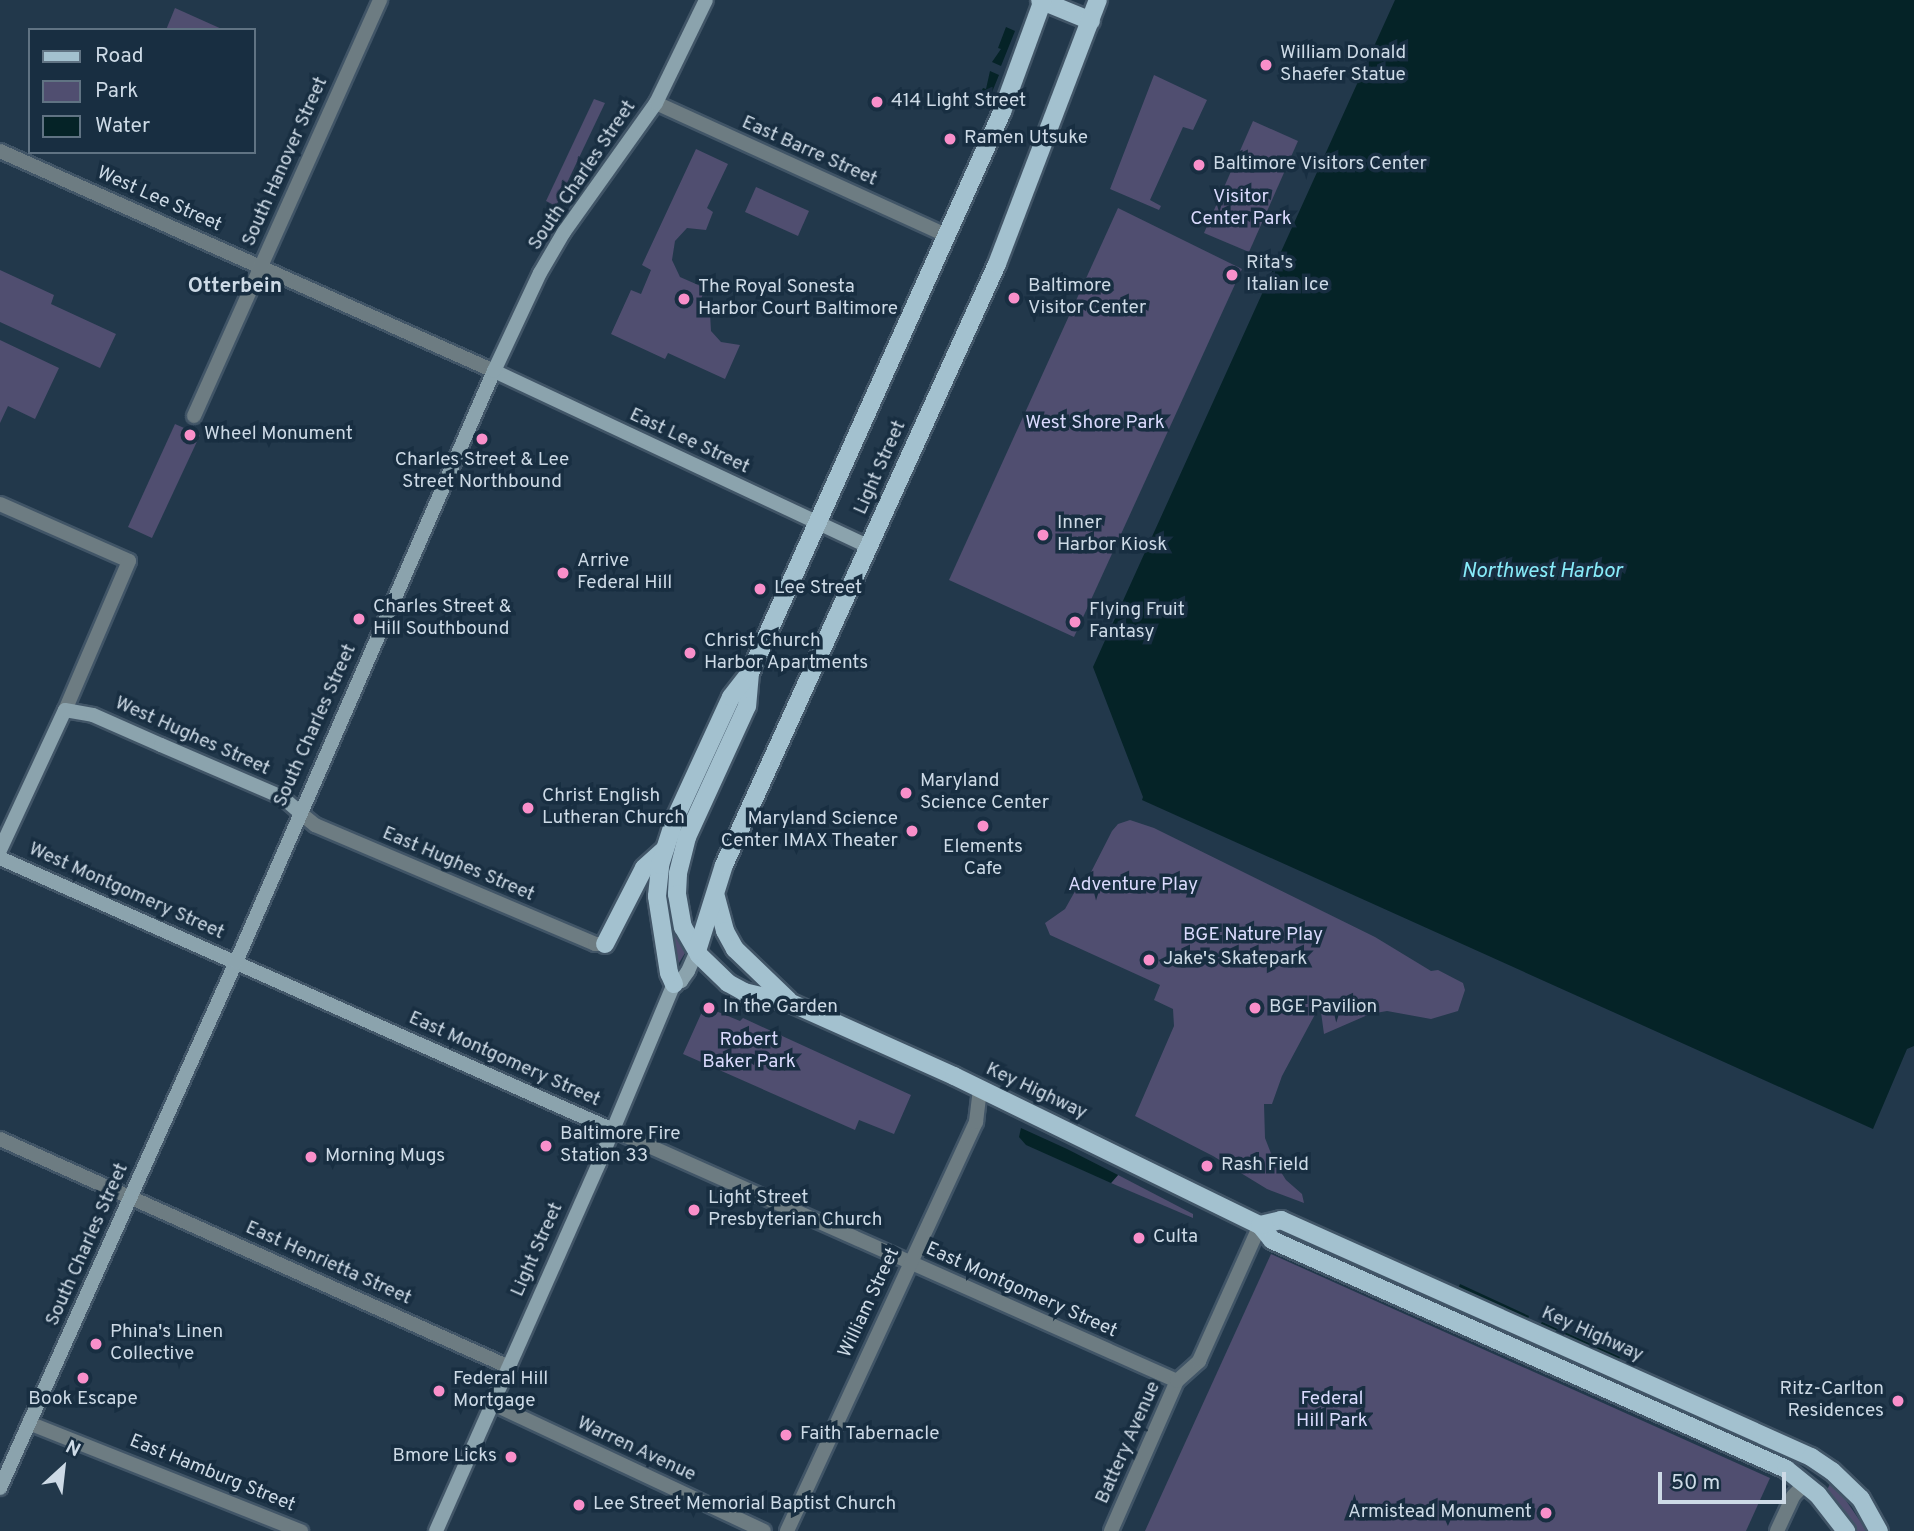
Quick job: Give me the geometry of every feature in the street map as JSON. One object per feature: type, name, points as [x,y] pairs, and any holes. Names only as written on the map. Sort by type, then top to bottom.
[{"type":"main road","name":"South Charles Street","points":[[0,1488],[4,1469],[29,1423],[236,962],[299,811],[540,273],[564,232],[656,103],[706,0]]},
{"type":"main road","name":"Light Street","points":[[674,984],[669,973],[657,896],[665,849],[674,821],[731,697],[750,673],[1002,112],[1042,0]]},
{"type":"main road","points":[[1042,0],[1091,21]]},
{"type":"main road","name":"Light Street","points":[[436,1531],[613,1130],[674,984],[681,981],[688,971],[697,951],[724,865],[997,264],[1098,0]]},
{"type":"main road","name":"East Lee Street","points":[[494,371],[869,547]]},
{"type":"main road","name":"Light Street","points":[[697,951],[680,917],[677,894],[682,853],[747,706],[750,673]]},
{"type":"main road","points":[[0,850],[65,710]]},
{"type":"main road","name":"West Hughes Street","points":[[65,710],[93,715],[282,797],[299,811]]},
{"type":"main road","points":[[605,944],[644,868],[665,849]]},
{"type":"main road","name":"West Montgomery Street","points":[[0,858],[236,962]]},
{"type":"main road","name":"Key Highway","points":[[716,897],[725,931],[736,949],[791,1003]]},
{"type":"main road","name":"Key Highway","points":[[697,951],[728,983],[744,992],[791,1003],[980,1089],[1260,1225],[1272,1240],[1786,1469],[1818,1495],[1846,1531]]},
{"type":"main road","name":"East Montgomery Street","points":[[236,962],[613,1130]]},
{"type":"main road","name":"Key Highway","points":[[1260,1225],[1282,1220],[1811,1457],[1832,1471],[1861,1499],[1879,1531]]},
{"type":"street","name":"South Hanover Street","points":[[194,416],[380,0]]},
{"type":"street","name":"East Barre Street","points":[[656,103],[946,235]]},
{"type":"street","name":"West Lee Street","points":[[0,151],[494,371]]},
{"type":"street","points":[[0,504],[129,561],[65,710]]},
{"type":"street","name":"East Hughes Street","points":[[299,811],[315,825],[594,944],[605,944]]},
{"type":"street","name":"William Street","points":[[787,1531],[976,1122],[980,1089]]},
{"type":"street","name":"East Montgomery Street","points":[[613,1130],[1177,1381]]},
{"type":"street","name":"East Henrietta Street","points":[[0,1139],[509,1367]]},
{"type":"street","name":"Battery Avenue","points":[[1111,1531],[1177,1381],[1199,1361],[1260,1225]]},
{"type":"street","name":"Warren Avenue","points":[[493,1404],[764,1531]]},
{"type":"street","name":"East Hamburg Street","points":[[29,1423],[302,1531]]},
{"type":"street","points":[[1777,1531],[1793,1496],[1805,1484]]},
{"type":"green space","points":[[175,8],[220,28],[167,28]]},
{"type":"green space","points":[[1154,75],[1207,100],[1193,130],[1183,127],[1150,200],[1161,206],[1159,210],[1110,189]]},
{"type":"green space","points":[[594,99],[605,103],[556,206],[546,201]]},
{"type":"green space","name":"Visitor Center Park","points":[[1253,121],[1298,141],[1249,252],[1204,233]]},
{"type":"green space","points":[[696,149],[728,164],[707,208],[713,212],[706,230],[687,228],[675,241],[672,260],[680,277],[705,288],[699,305],[710,313],[711,331],[721,342],[740,345],[725,379],[668,353],[665,359],[611,334],[631,290],[641,294],[651,270],[642,265]]},
{"type":"green space","points":[[756,187],[809,211],[798,236],[745,212]]},
{"type":"green space","name":"West Shore Park","points":[[1118,208],[1242,269],[1074,637],[949,580]]},
{"type":"green space","points":[[0,270],[54,295],[51,304],[116,334],[100,368],[0,322]]},
{"type":"green space","points":[[0,340],[59,368],[35,419],[8,406],[0,423]]},
{"type":"green space","points":[[175,424],[200,435],[152,538],[128,527]]},
{"type":"green space","points":[[1130,820],[1154,828],[1375,937],[1431,971],[1438,970],[1463,983],[1465,990],[1458,1011],[1431,1019],[1387,1011],[1370,1014],[1324,1034],[1320,1005],[1282,1076],[1272,1104],[1264,1104],[1265,1138],[1274,1161],[1286,1180],[1302,1194],[1304,1203],[1267,1189],[1213,1156],[1135,1116],[1174,1026],[1173,1009],[1154,1000],[1160,985],[1050,935],[1045,923],[1065,909],[1074,893],[1089,876],[1112,831],[1118,824]]},
{"type":"green space","points":[[665,892],[673,930],[685,953],[676,968],[662,895]]},
{"type":"green space","name":"Robert Baker Park","points":[[711,1009],[740,1021],[743,1018],[911,1095],[894,1134],[859,1120],[855,1130],[683,1054],[701,1014]]},
{"type":"green space","points":[[1118,1175],[1193,1214],[1193,1218],[1111,1183]]},
{"type":"green space","points":[[1284,1234],[1287,1234],[1603,1376],[1285,1237]]},
{"type":"green space","name":"Federal Hill Park","points":[[1271,1254],[1770,1478],[1746,1531],[1145,1531]]},
{"type":"green space","points":[[1830,1484],[1845,1499],[1867,1531],[1857,1531],[1827,1490]]},
{"type":"water","name":"Northwest Harbor","points":[[1395,0],[1914,0],[1914,1046],[1907,1049],[1873,1129],[1142,800],[1093,667]]},
{"type":"water","points":[[1006,27],[1015,31],[1001,66],[992,62],[1001,49],[998,48]]},
{"type":"water","points":[[990,71],[999,75],[988,102],[978,98],[983,88],[986,89]]},
{"type":"water","points":[[1021,1128],[1118,1175],[1111,1183],[1026,1145],[1019,1137]]},
{"type":"water","points":[[1460,1284],[1529,1316],[1527,1321],[1458,1289]]},
{"type":"water","points":[[1542,1322],[1620,1357],[1618,1361],[1539,1326]]},
{"type":"place","name":"William Donald Shaefer Statue","points":[[1266,65]]},
{"type":"place","name":"414 Light Street","points":[[877,102]]},
{"type":"place","name":"Ramen Utsuke","points":[[950,139]]},
{"type":"place","name":"Baltimore Visitors Center","points":[[1199,165]]},
{"type":"place","name":"Rita's Italian Ice","points":[[1232,275]]},
{"type":"place","name":"Baltimore Visitor Center","points":[[1014,298]]},
{"type":"place","name":"The Royal Sonesta Harbor Court Baltimore","points":[[684,299]]},
{"type":"place","name":"Wheel Monument","points":[[190,435]]},
{"type":"place","name":"Charles Street & Lee Street Northbound","points":[[482,439]]},
{"type":"place","name":"Inner Harbor Kiosk","points":[[1043,535]]},
{"type":"place","name":"Arrive Federal Hill","points":[[563,573]]},
{"type":"place","name":"Lee Street","points":[[760,589]]},
{"type":"place","name":"Charles Street & Hill Southbound","points":[[359,619]]},
{"type":"place","name":"Flying Fruit Fantasy","points":[[1075,622]]},
{"type":"place","name":"Christ Church Harbor Apartments","points":[[690,653]]},
{"type":"place","name":"Maryland Science Center","points":[[906,793]]},
{"type":"place","name":"Christ English Lutheran Church","points":[[528,808]]},
{"type":"place","name":"Elements Cafe","points":[[983,826]]},
{"type":"place","name":"Maryland Science Center IMAX Theater","points":[[912,831]]},
{"type":"place","name":"Jake's Skatepark","points":[[1149,960]]},
{"type":"place","name":"In the Garden","points":[[709,1008]]},
{"type":"place","name":"BGE Pavilion","points":[[1255,1008]]},
{"type":"place","name":"Baltimore Fire Station 33","points":[[546,1146]]},
{"type":"place","name":"Morning Mugs","points":[[311,1157]]},
{"type":"place","name":"Rash Field","points":[[1207,1166]]},
{"type":"place","name":"Light Street Presbyterian Church","points":[[694,1210]]},
{"type":"place","name":"Culta","points":[[1139,1238]]},
{"type":"place","name":"Phina's Linen Collective","points":[[96,1344]]},
{"type":"place","name":"Book Escape","points":[[83,1378]]},
{"type":"place","name":"Federal Hill Mortgage","points":[[439,1391]]},
{"type":"place","name":"Ritz-Carlton Residences","points":[[1898,1401]]},
{"type":"place","name":"Faith Tabernacle","points":[[786,1435]]},
{"type":"place","name":"Bmore Licks","points":[[511,1457]]},
{"type":"place","name":"Lee Street Memorial Baptist Church","points":[[579,1505]]},
{"type":"place","name":"Armistead Monument","points":[[1546,1513]]},
{"type":"district","name":"Otterbein","points":[[235,287]]},
{"type":"park label","name":"Adventure Play","points":[[1133,886]]},
{"type":"park label","name":"BGE Nature Play","points":[[1253,936]]}]
